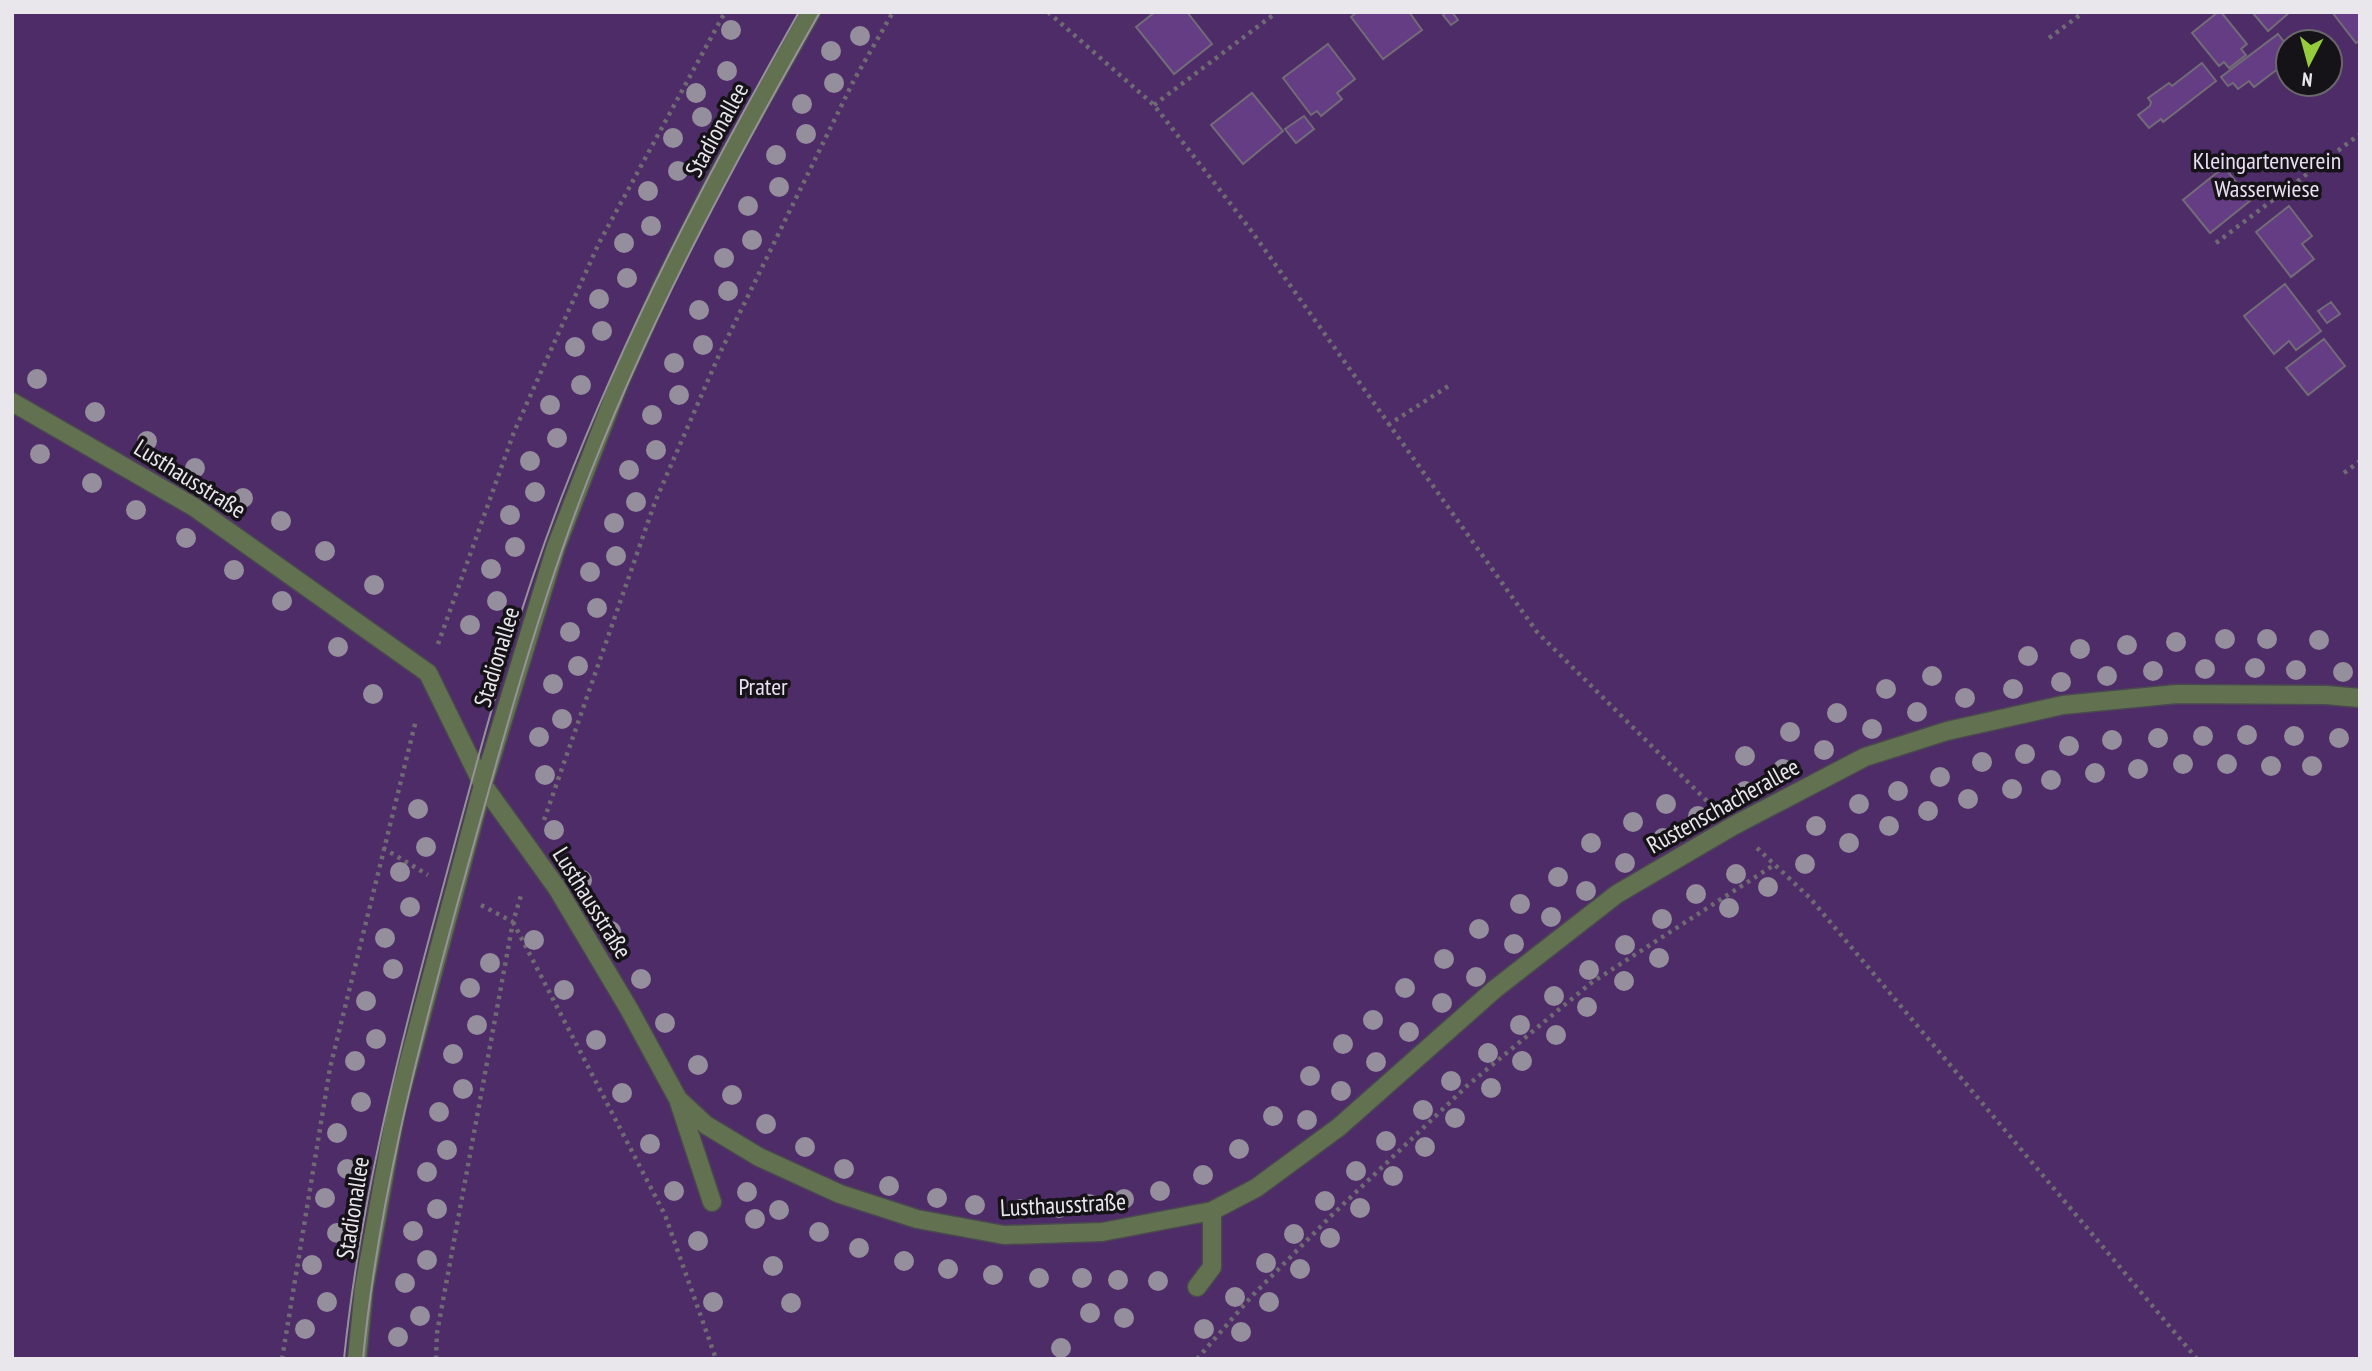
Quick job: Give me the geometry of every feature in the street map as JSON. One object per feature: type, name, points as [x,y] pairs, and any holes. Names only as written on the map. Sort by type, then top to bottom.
[{"type":"street","name":"Stadionallee","points":[[358,1359],[365,1288],[391,1131],[484,785],[556,547],[620,381],[663,285],[718,176],[811,12]]},
{"type":"street","name":"Lusthausstraße","points":[[12,402],[194,507],[428,673],[484,785],[557,888],[678,1099],[706,1125],[759,1157],[840,1194],[917,1219],[1004,1235],[1102,1232],[1212,1212]]},
{"type":"street","name":"Rustenschacherallee","points":[[1212,1212],[1256,1188],[1339,1127],[1495,989],[1617,894],[1733,827],[1865,757],[1947,731],[2063,705],[2177,694],[2326,695],[2360,698]]},
{"type":"street","points":[[678,1099],[712,1202]]},
{"type":"street","points":[[1196,1287],[1212,1267],[1212,1212]]},
{"type":"path","points":[[436,1359],[437,1333],[513,922],[532,854],[655,502],[731,330],[854,80],[893,12]]},
{"type":"path","points":[[1048,12],[1154,105],[1250,229],[1537,632],[1733,827],[1810,898],[2197,1359]]},
{"type":"path","points":[[1154,105],[1277,12]]},
{"type":"path","points":[[2049,38],[2084,12]]},
{"type":"path","points":[[2216,243],[2360,134]]},
{"type":"path","points":[[1388,425],[1450,385]]},
{"type":"path","points":[[2344,473],[2360,461]]},
{"type":"path","points":[[383,848],[513,922],[665,1215],[716,1359]]},
{"type":"path","points":[[1197,1359],[1252,1296],[1331,1216],[1468,1085],[1591,983],[1774,865]]},
{"type":"green space","name":"Prater","points":[[12,12],[2360,12],[2360,1359],[12,1359]]},
{"type":"building","points":[[1155,12],[1187,12],[1212,44],[1174,74],[1136,27]]},
{"type":"building","points":[[1357,12],[1409,12],[1422,30],[1383,59],[1351,17]]},
{"type":"building","points":[[1452,12],[1458,20],[1451,25],[1443,15]]},
{"type":"building","points":[[2221,12],[2247,44],[2241,49],[2246,55],[2229,68],[2224,62],[2219,66],[2192,33]]},
{"type":"building","points":[[2252,12],[2290,12],[2268,31]]},
{"type":"building","points":[[2332,12],[2360,12],[2360,40],[2356,43]]},
{"type":"building","points":[[2274,37],[2274,72],[2254,87],[2249,81],[2238,89],[2233,83],[2228,86],[2221,77]]},
{"type":"building","points":[[1328,44],[1355,79],[1337,93],[1342,99],[1321,116],[1317,111],[1311,115],[1283,78]]},
{"type":"building","points":[[2202,63],[2216,81],[2163,122],[2161,119],[2149,128],[2138,115],[2150,106],[2148,98],[2169,83],[2172,86]]},
{"type":"building","points":[[1252,93],[1283,131],[1243,164],[1211,125]]},
{"type":"building","points":[[1304,116],[1314,129],[1296,143],[1285,129]]},
{"type":"building","points":[[2224,167],[2251,200],[2210,233],[2183,200]]},
{"type":"building","points":[[2289,206],[2312,236],[2302,244],[2314,259],[2291,277],[2256,232]]},
{"type":"building","points":[[2285,284],[2321,331],[2296,350],[2289,341],[2274,354],[2244,316]]},
{"type":"building","points":[[2331,302],[2340,314],[2327,323],[2318,311]]},
{"type":"building","points":[[2324,339],[2345,366],[2308,395],[2286,368]]},
{"type":"tram line","points":[[344,1359],[370,1186],[395,1072],[481,748],[526,596],[587,433],[642,310],[702,190],[799,12]]},
{"type":"tram line","points":[[363,1359],[388,1188],[413,1076],[499,755],[561,553],[604,439],[660,314],[721,192],[820,12]]},
{"type":"park label","name":"Kleingartenverein Wasserwiese","points":[[2267,175]]}]
